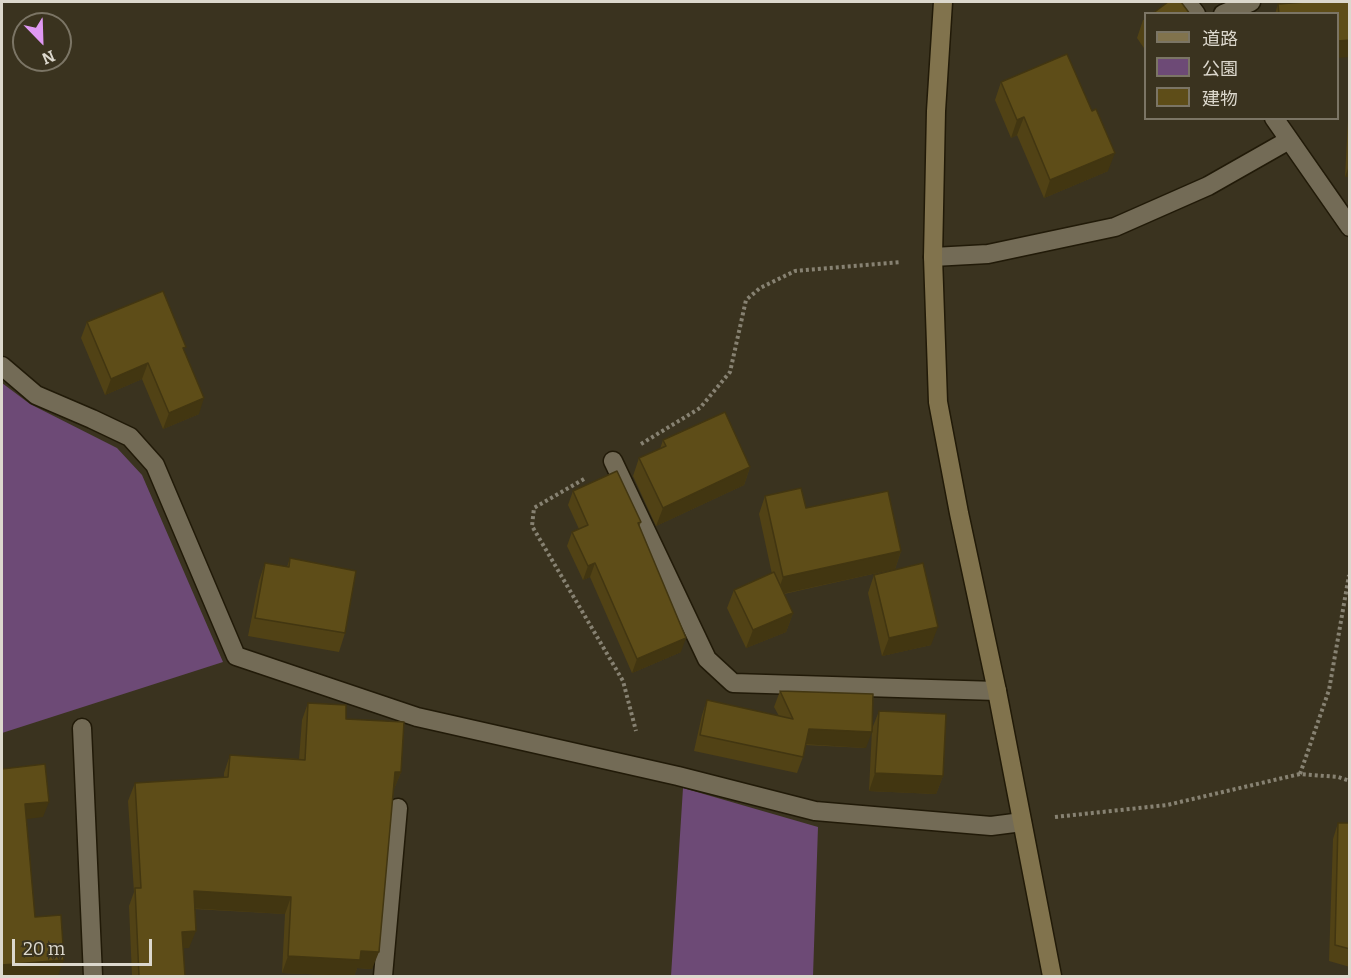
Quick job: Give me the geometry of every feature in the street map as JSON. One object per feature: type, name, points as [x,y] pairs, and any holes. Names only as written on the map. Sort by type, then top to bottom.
[{"type":"street","points":[[944,2],[936,111],[933,257],[938,402],[959,513],[998,691],[1052,976]]},
{"type":"street","points":[[1228,12],[1251,2]]},
{"type":"street","points":[[1275,120],[1350,228]]},
{"type":"street","points":[[933,257],[988,254],[1115,227],[1208,186],[1289,140]]},
{"type":"street","points":[[2,366],[36,395],[92,418],[130,437],[155,465],[236,656],[417,717],[815,811],[991,826],[1022,822]]},
{"type":"street","points":[[613,461],[707,658],[733,683],[998,691]]},
{"type":"street","points":[[82,728],[93,976]]},
{"type":"street","points":[[383,976],[398,808]]},
{"type":"path","points":[[640,768],[636,727],[623,681],[532,526],[534,508],[700,408],[730,372],[746,300],[760,288],[795,271],[895,263],[933,257]]},
{"type":"path","points":[[1300,774],[1329,690],[1349,574]]},
{"type":"path","points":[[1022,822],[1167,805],[1300,774],[1338,777],[1350,781]]},
{"type":"green space","points":[[2,383],[30,404],[117,448],[142,475],[223,662],[2,733]]},
{"type":"green space","points":[[683,788],[818,827],[813,976],[671,976]]},
{"type":"building","points":[[1168,2],[1181,2],[1188,12],[1155,12]]},
{"type":"building","points":[[1350,2],[1350,40],[1339,41],[1339,12],[1279,12],[1278,4]]},
{"type":"building","points":[[1067,54],[1092,111],[1096,109],[1115,153],[1050,180],[1024,117],[1017,120],[1001,82]]},
{"type":"building","points":[[163,291],[204,398],[169,413],[148,363],[111,379],[87,322]]},
{"type":"building","points":[[725,412],[750,467],[663,508],[639,458],[666,446],[663,440]]},
{"type":"building","points":[[617,471],[641,522],[638,523],[686,638],[637,659],[595,563],[588,566],[572,532],[588,525],[573,491]]},
{"type":"building","points":[[801,488],[806,508],[888,491],[901,551],[783,577],[765,496]]},
{"type":"building","points":[[290,558],[356,571],[345,633],[255,618],[265,563],[289,567]]},
{"type":"building","points":[[923,563],[938,627],[889,638],[874,575]]},
{"type":"building","points":[[774,572],[793,613],[753,630],[734,590]]},
{"type":"building","points":[[780,691],[873,694],[872,732],[809,729],[803,757],[700,735],[707,700],[793,719]]},
{"type":"building","points":[[308,703],[346,705],[346,719],[404,722],[401,772],[395,772],[379,952],[361,951],[360,960],[288,956],[291,897],[194,891],[196,931],[182,932],[185,976],[139,976],[135,888],[141,888],[135,783],[228,777],[230,755],[305,760]]},
{"type":"building","points":[[879,711],[946,714],[943,776],[875,773]]},
{"type":"building","points":[[45,764],[49,802],[25,804],[35,917],[61,915],[64,960],[2,965],[2,769]]},
{"type":"building","points":[[1338,823],[1350,823],[1350,949],[1335,945]]}]
